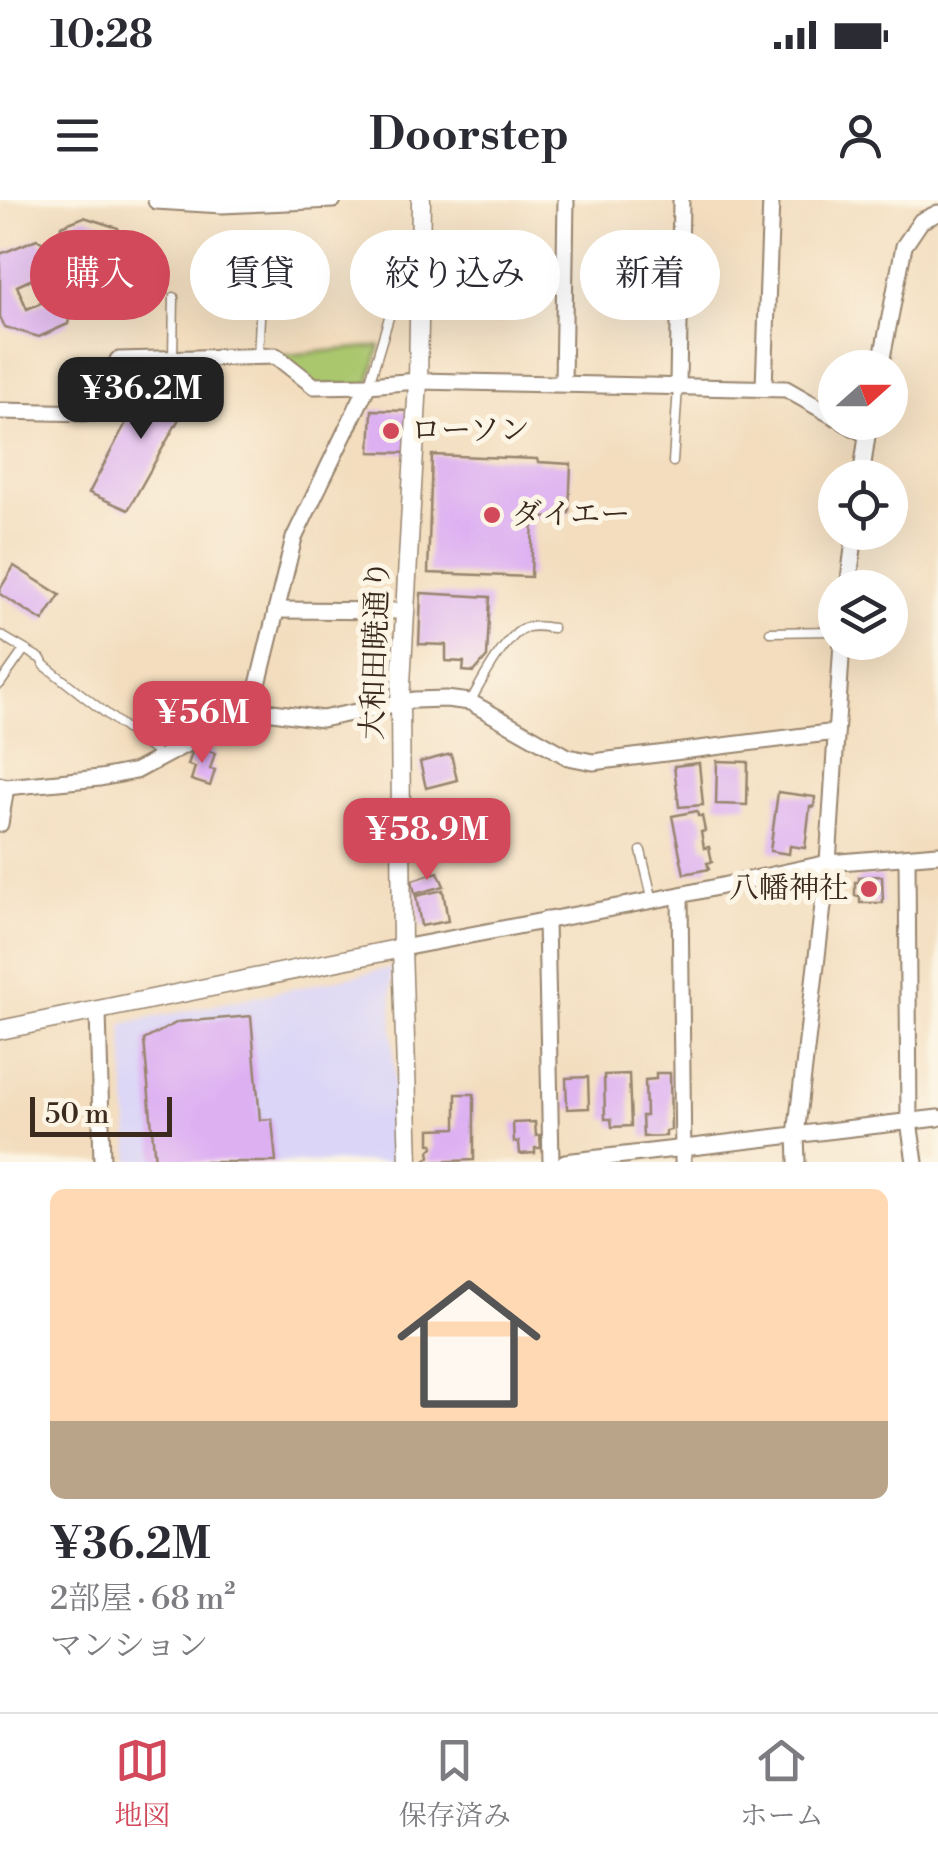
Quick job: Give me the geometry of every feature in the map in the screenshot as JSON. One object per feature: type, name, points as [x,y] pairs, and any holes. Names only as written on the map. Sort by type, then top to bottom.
[{"type":"street","points":[[156,201],[222,205],[333,200]]},
{"type":"street","points":[[564,384],[566,200]]},
{"type":"street","points":[[678,386],[681,200]]},
{"type":"street","points":[[764,388],[770,200]]},
{"type":"street","name":"大和田暁通り","points":[[408,1162],[400,702],[418,381],[421,206]]},
{"type":"street","points":[[884,350],[904,246],[921,221],[938,213]]},
{"type":"street","points":[[0,411],[92,413],[118,360],[258,356],[276,356],[314,386],[418,381],[786,388],[818,407]]},
{"type":"street","points":[[252,709],[294,538],[368,385]]},
{"type":"street","points":[[276,610],[403,610]]},
{"type":"street","points":[[798,1162],[796,1135],[828,863],[841,660]]},
{"type":"street","points":[[0,824],[3,786],[100,778],[136,770],[252,709],[322,719],[400,702],[446,698],[470,702],[568,757],[593,762],[836,732]]},
{"type":"street","points":[[0,1030],[680,896],[828,863],[938,854]]},
{"type":"street","points":[[906,857],[909,1122],[915,1162]]},
{"type":"street","points":[[680,896],[683,1155]]},
{"type":"street","points":[[546,920],[551,1162]]},
{"type":"street","points":[[98,1012],[102,1162]]},
{"type":"street","points":[[565,1162],[683,1155],[796,1135],[938,1118]]},
{"type":"lane","points":[[368,385],[421,206]]},
{"type":"lane","points":[[173,359],[174,297]]},
{"type":"lane","points":[[258,356],[260,320]]},
{"type":"lane","points":[[673,462],[678,386]]},
{"type":"lane","points":[[470,702],[492,663],[520,630],[552,628]]},
{"type":"lane","points":[[770,632],[818,632]]},
{"type":"lane","points":[[0,635],[41,659],[162,757]]},
{"type":"lane","points":[[0,684],[24,650]]},
{"type":"lane","points":[[641,852],[652,901]]},
{"type":"shaded area","points":[[391,968],[397,1162],[130,1162],[122,1024]]},
{"type":"green space","points":[[380,346],[368,385],[314,386],[276,356]]},
{"type":"building","points":[[84,217],[119,230],[60,230],[61,226]]},
{"type":"building","points":[[30,242],[30,280],[17,286],[27,309],[30,308],[30,320],[69,320],[68,324],[39,337],[5,327],[0,317],[0,254]]},
{"type":"building","points":[[150,377],[184,381],[184,410],[128,510],[89,493]]},
{"type":"building","name":"ローソン","points":[[372,410],[411,411],[409,453],[370,452]]},
{"type":"building","name":"ダイエー","points":[[432,455],[571,464],[569,513],[554,513],[554,518],[533,517],[531,577],[428,573]]},
{"type":"building","points":[[14,566],[60,595],[43,621],[0,594]]},
{"type":"building","points":[[421,593],[490,597],[487,657],[474,672],[463,671],[464,662],[446,661],[446,645],[419,644]]},
{"type":"building","points":[[194,746],[215,753],[210,786],[191,780],[195,767],[188,765]]},
{"type":"building","points":[[451,754],[457,780],[426,788],[420,762]]},
{"type":"building","points":[[717,761],[748,762],[747,805],[716,804]]},
{"type":"building","points":[[699,763],[703,805],[679,807],[674,766]]},
{"type":"building","points":[[778,792],[815,797],[814,807],[810,806],[805,848],[790,846],[789,854],[770,851]]},
{"type":"building","points":[[697,811],[705,831],[701,832],[704,848],[709,847],[712,862],[707,863],[709,869],[684,874],[672,816]]},
{"type":"building","points":[[438,872],[444,886],[415,894],[412,880]]},
{"type":"building","name":"八幡神社","points":[[882,876],[883,903],[860,903],[860,896],[855,896],[859,877]]},
{"type":"building","points":[[443,890],[448,921],[421,926],[416,896]]},
{"type":"building","points":[[251,1016],[260,1120],[272,1119],[276,1162],[155,1162],[144,1040],[178,1022]]},
{"type":"building","points":[[656,1073],[670,1073],[671,1130],[666,1131],[666,1136],[643,1137],[645,1080],[656,1079]]},
{"type":"building","points":[[629,1074],[631,1126],[612,1127],[611,1119],[605,1119],[604,1075]]},
{"type":"building","points":[[588,1077],[589,1108],[567,1109],[566,1078]]},
{"type":"building","points":[[456,1094],[474,1094],[474,1160],[429,1162],[426,1159],[433,1147],[430,1129],[456,1128]]},
{"type":"building","points":[[535,1122],[541,1148],[535,1148],[535,1153],[520,1154],[519,1142],[514,1142],[513,1123]]},
{"type":"place","name":"ローソン","points":[[391,431]]},
{"type":"place","name":"ダイエー","points":[[492,515]]},
{"type":"place","name":"八幡神社","points":[[869,889]]}]
